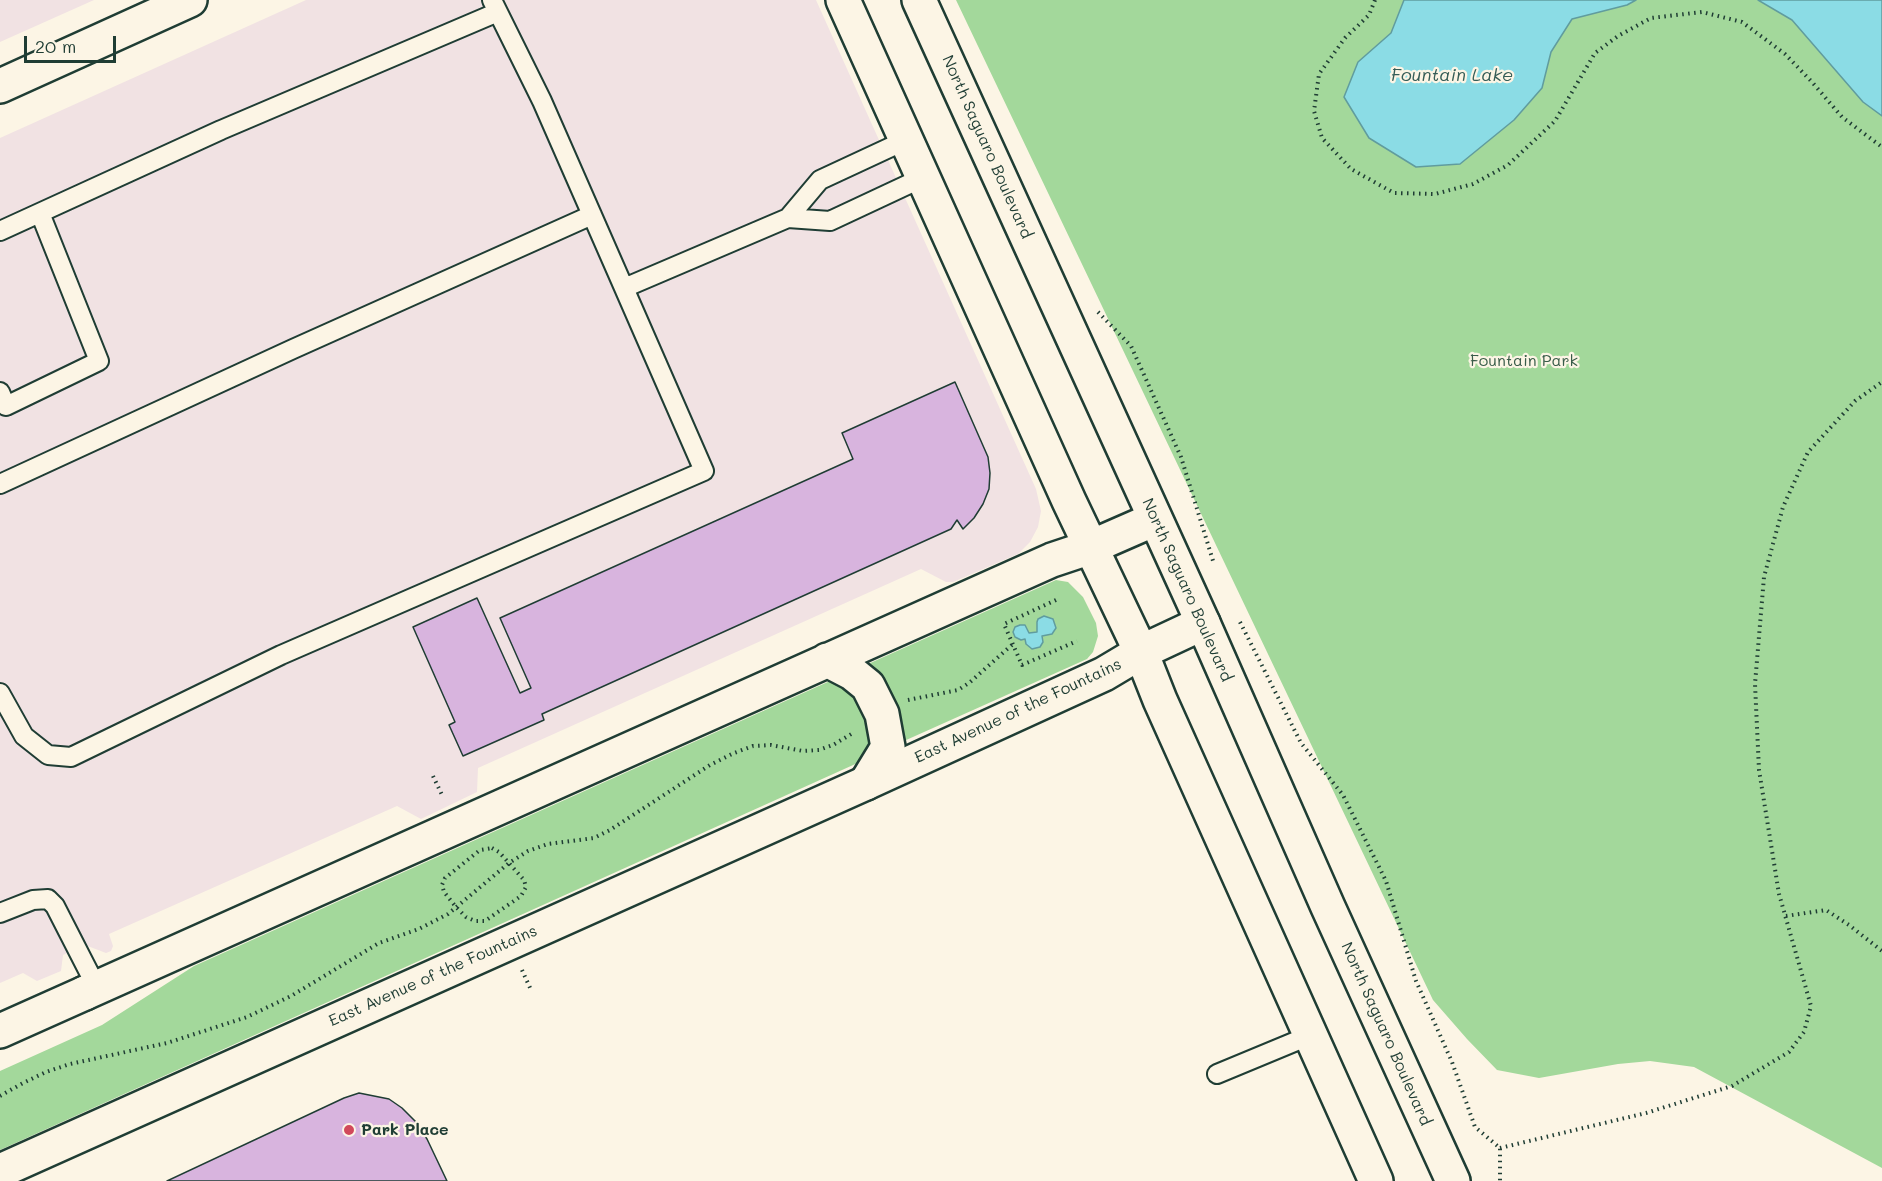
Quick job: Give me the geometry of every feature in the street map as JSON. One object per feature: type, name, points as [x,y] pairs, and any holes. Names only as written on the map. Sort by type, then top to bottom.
[{"type":"street","points":[[0,86],[190,0]]},
{"type":"street","points":[[843,0],[1091,547],[1141,652],[1160,700],[1376,1181]]},
{"type":"street","name":"North Saguaro Boulevard","points":[[919,0],[1203,623],[1328,907],[1453,1181]]},
{"type":"street","points":[[0,1031],[827,660],[1053,560],[1091,547],[1155,519]]},
{"type":"street","name":"East Avenue of the Fountains","points":[[0,1171],[866,783],[1104,674],[1141,652],[1203,623]]},
{"type":"street","name":"East Avenue of the Fountains","points":[[827,660],[852,673],[868,686],[882,714],[888,747],[866,783]]},
{"type":"lane","points":[[0,231],[495,6],[542,101],[704,471],[281,655],[70,757],[48,755],[24,735],[0,693]]},
{"type":"lane","points":[[788,218],[820,180],[906,140]]},
{"type":"lane","points":[[624,288],[788,218],[830,220],[924,177]]},
{"type":"lane","points":[[0,392],[6,406],[99,361],[40,213]]},
{"type":"lane","points":[[0,484],[292,349],[592,215]]},
{"type":"lane","points":[[0,913],[33,900],[48,899],[55,906],[91,990]]},
{"type":"lane","points":[[1217,1074],[1311,1035]]},
{"type":"path","points":[[1375,0],[1369,15],[1345,38],[1318,74],[1314,111],[1322,138],[1351,169],[1394,193],[1435,194],[1473,184],[1508,165],[1555,121],[1595,53],[1618,36],[1651,18],[1702,12],[1742,22],[1785,54],[1842,117],[1882,147]]},
{"type":"path","points":[[1096,311],[1131,346],[1181,457],[1215,567]]},
{"type":"path","points":[[1500,1148],[1646,1113],[1732,1086],[1789,1052],[1804,1032],[1811,1006],[1779,894],[1759,770],[1755,684],[1764,577],[1783,507],[1808,452],[1855,401],[1882,382]]},
{"type":"path","points":[[1056,600],[1004,624],[1022,665],[1077,641]]},
{"type":"path","points":[[1239,620],[1301,743],[1343,795],[1386,881],[1416,981],[1452,1062],[1475,1127],[1500,1148],[1500,1181]]},
{"type":"path","points":[[0,1096],[46,1072],[167,1043],[247,1017],[291,996],[379,943],[419,929],[448,914],[509,863],[528,851],[548,844],[594,838],[710,765],[753,746],[771,745],[803,751],[819,750],[833,745],[904,702],[958,690],[1013,644]]},
{"type":"path","points":[[433,776],[447,806]]},
{"type":"path","points":[[492,848],[499,852],[524,880],[525,887],[521,896],[485,921],[475,921],[466,917],[456,906],[444,892],[442,885],[445,878],[480,850],[492,848]]},
{"type":"path","points":[[1786,916],[1827,910],[1882,951]]},
{"type":"path","points":[[518,962],[531,990]]},
{"type":"shaded area","points":[[0,0],[94,0],[0,42]]},
{"type":"shaded area","points":[[306,0],[816,0],[1036,489],[1041,511],[1038,527],[1030,542],[1018,554],[953,582],[946,582],[921,569],[478,768],[477,792],[421,819],[397,806],[109,934],[113,946],[111,951],[106,953],[85,945],[63,955],[61,971],[37,981],[23,973],[0,983],[0,138]]},
{"type":"green space","name":"Fountain Park","points":[[956,0],[1882,0],[1882,1168],[1694,1067],[1650,1061],[1618,1064],[1539,1078],[1497,1070],[1433,1000]]},
{"type":"green space","points":[[1056,580],[1068,582],[1083,597],[1096,623],[1098,636],[1093,652],[1087,659],[904,741],[868,664]]},
{"type":"green space","points":[[830,681],[852,686],[876,740],[862,761],[0,1150],[0,1071],[102,1025],[194,966]]},
{"type":"water","name":"Fountain Lake","points":[[1404,0],[1636,0],[1627,5],[1572,19],[1551,52],[1542,88],[1514,120],[1460,164],[1416,167],[1369,138],[1344,97],[1358,62],[1391,33]]},
{"type":"water","points":[[1758,0],[1882,0],[1882,116],[1863,102],[1792,20]]},
{"type":"water","points":[[1044,616],[1053,619],[1056,628],[1052,634],[1042,636],[1043,642],[1040,647],[1032,649],[1026,644],[1025,639],[1015,637],[1013,632],[1015,627],[1020,625],[1025,625],[1029,633],[1037,632],[1038,619]]},
{"type":"building","points":[[955,382],[988,457],[990,473],[989,489],[983,504],[963,529],[957,520],[951,529],[542,714],[544,720],[463,756],[449,725],[455,722],[413,627],[477,598],[520,693],[531,688],[500,618],[853,459],[842,433]]},
{"type":"building","name":"Park Place","points":[[359,1093],[389,1099],[416,1122],[427,1139],[447,1181],[167,1181],[344,1098]]},
{"type":"place","name":"Park Place","points":[[349,1130]]}]
